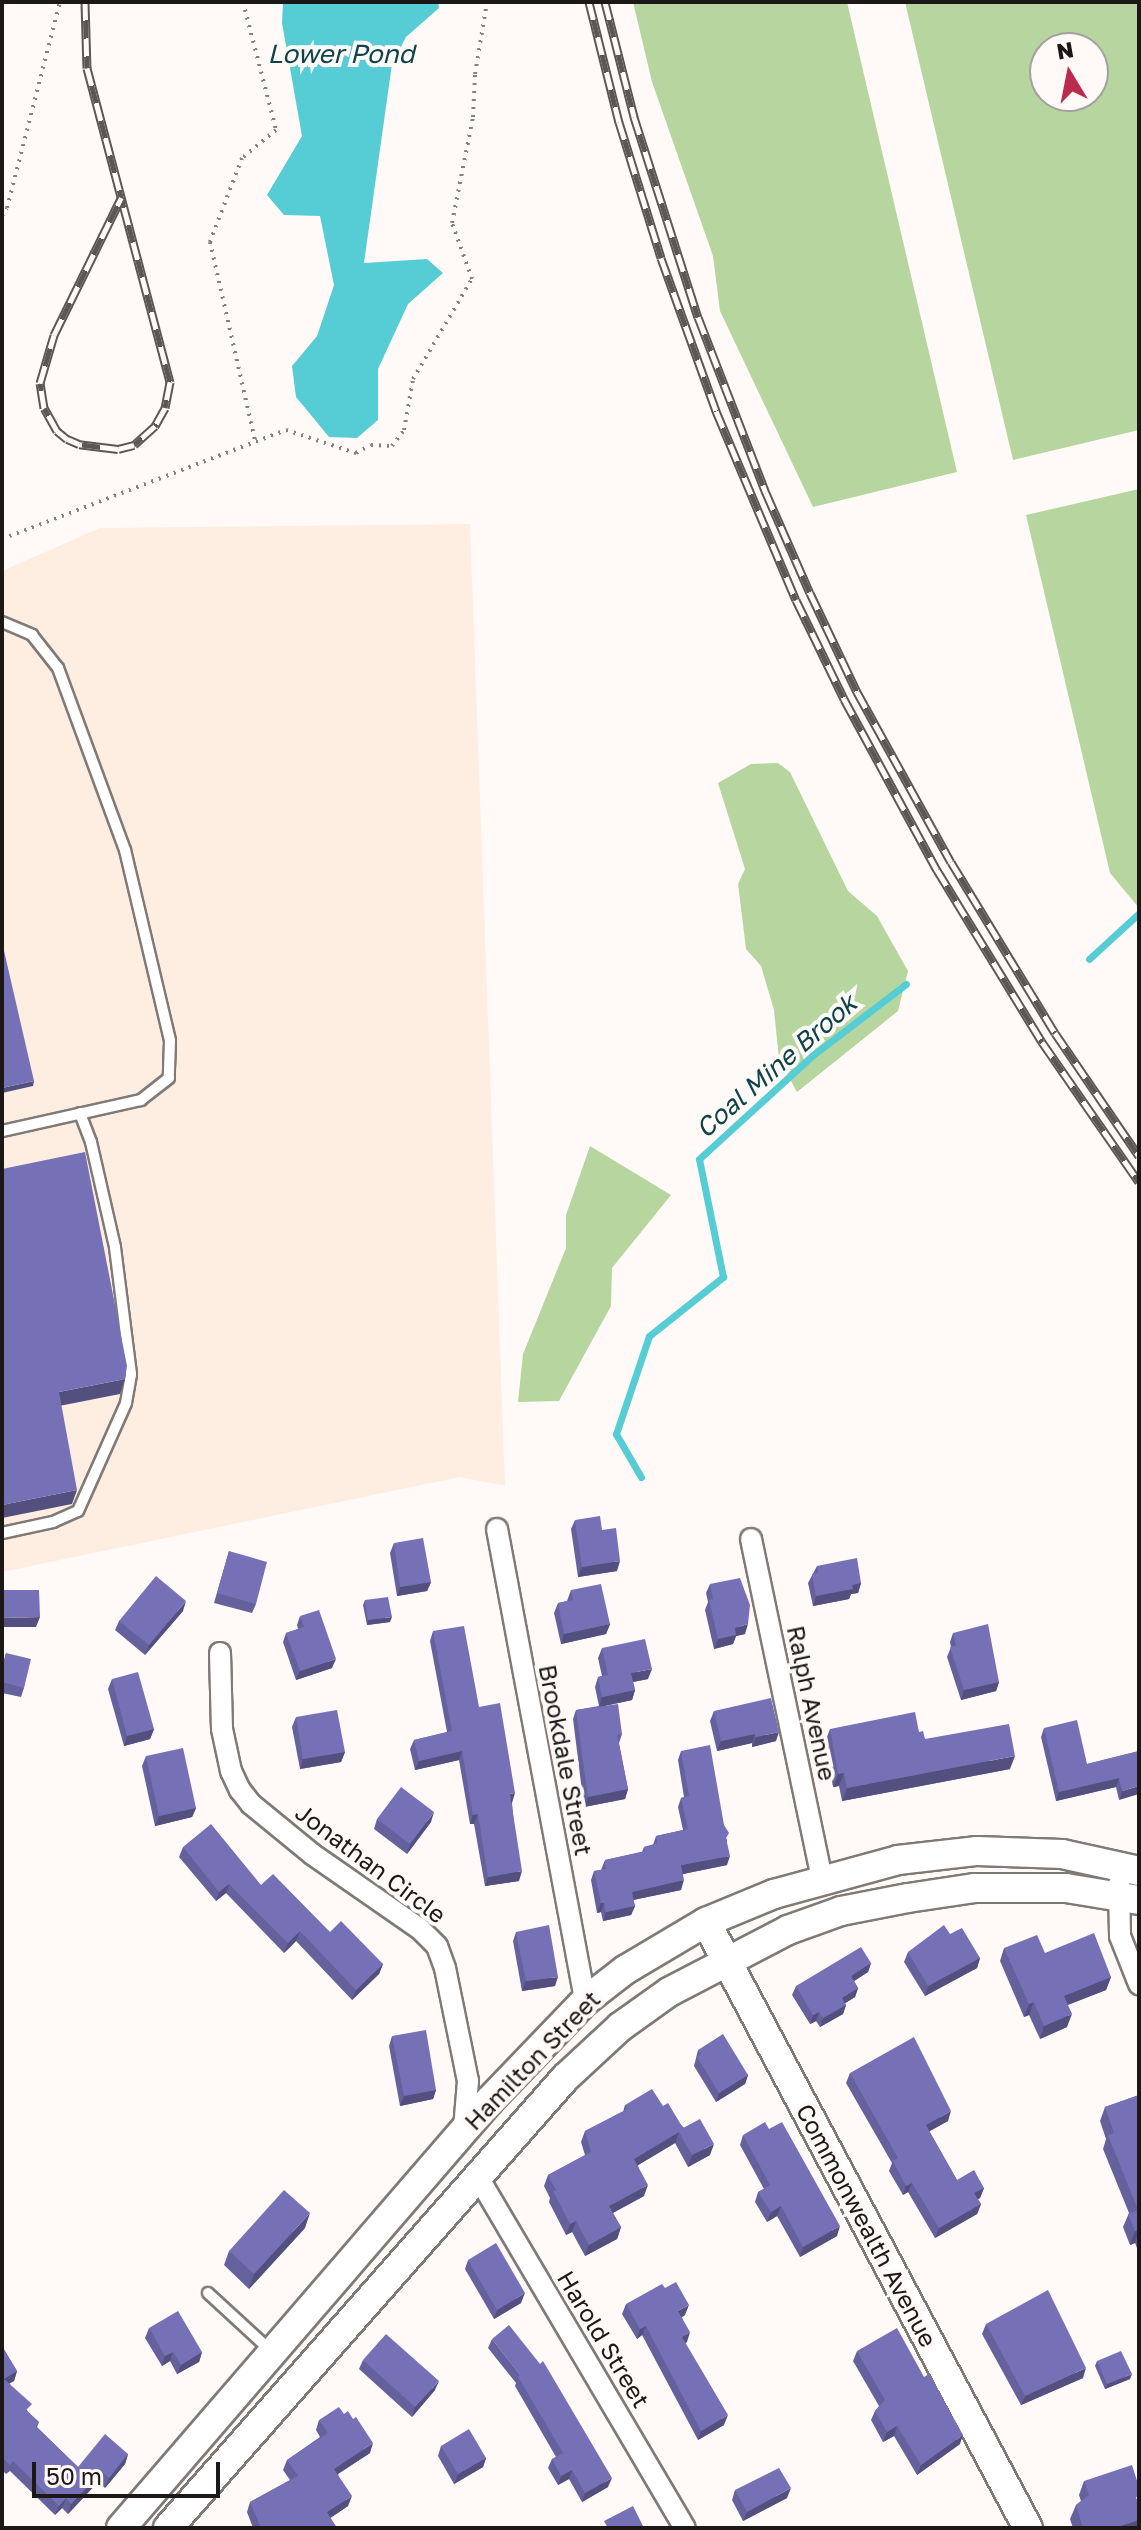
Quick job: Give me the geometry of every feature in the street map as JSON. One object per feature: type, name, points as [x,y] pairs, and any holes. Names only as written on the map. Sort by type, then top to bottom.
[{"type":"main road","name":"Hamilton Street","points":[[121,2528],[274,2354],[464,2129],[585,2001],[625,1970],[706,1922],[822,1878],[898,1860],[977,1851],[1062,1854],[1130,1868]]},
{"type":"main road","name":"Hamilton Street","points":[[180,2524],[565,2078],[620,2027],[669,1992],[788,1930],[841,1911],[975,1888],[1066,1888],[1129,1898]]},
{"type":"main road","name":"Commonwealth Avenue","points":[[706,1922],[1028,2528]]},
{"type":"street","name":"Brookdale Street","points":[[497,1529],[585,2001]]},
{"type":"street","name":"Ralph Avenue","points":[[751,1539],[822,1878]]},
{"type":"street","name":"Jonathan Circle","points":[[220,1653],[222,1729],[231,1771],[240,1790],[251,1804],[312,1854],[420,1929],[437,1946],[445,1968],[468,2081],[464,2129]]},
{"type":"street","points":[[1130,1868],[1129,1898],[1120,1936],[1139,1984]]},
{"type":"street","name":"Harold Street","points":[[478,2177],[685,2528]]},
{"type":"street","points":[[154,2492],[180,2524]]},
{"type":"lane","points":[[2,622],[32,635],[58,668],[125,850],[170,1041],[169,1078],[141,1100],[2,1131]]},
{"type":"lane","points":[[2,1533],[53,1522],[78,1511],[126,1403],[131,1374],[115,1247],[91,1142],[80,1113]]},
{"type":"lane","points":[[208,2293],[274,2354]]},
{"type":"path","points":[[2,216],[7,208],[60,2]]},
{"type":"path","points":[[243,2],[276,130],[242,158],[210,242],[255,440]]},
{"type":"path","points":[[2,539],[286,430],[356,453],[371,445],[392,446],[404,430],[413,379],[472,279],[452,223],[473,117],[475,74],[485,31],[487,2]]},
{"type":"shaded area","points":[[470,524],[505,1486],[460,1477],[2,1572],[2,571],[100,528]]},
{"type":"green space","points":[[633,2],[847,2],[957,472],[813,507],[720,311],[713,256],[652,82]]},
{"type":"green space","points":[[905,2],[1139,2],[1139,430],[1013,460]]},
{"type":"green space","points":[[1139,489],[1139,908],[1110,873],[1026,515]]},
{"type":"green space","points":[[778,763],[790,772],[848,891],[877,916],[908,971],[898,1011],[797,1092],[779,1059],[774,1010],[761,966],[746,949],[738,884],[745,869],[718,783],[751,764]]},
{"type":"green space","points":[[590,1146],[671,1195],[612,1268],[611,1306],[559,1401],[518,1402],[523,1354],[566,1248],[566,1215]]},
{"type":"water","name":"Lower Pond","points":[[283,2],[438,2],[439,8],[406,37],[392,64],[364,263],[427,259],[443,273],[408,304],[378,369],[378,420],[357,438],[329,437],[296,397],[292,366],[317,336],[334,285],[320,216],[284,215],[267,195],[302,136],[282,23]]},
{"type":"building","points":[[2,942],[34,1081],[2,1088]]},
{"type":"building","points":[[85,1152],[127,1366],[125,1379],[59,1392],[77,1490],[2,1505],[2,1169]]},
{"type":"building","points":[[600,1516],[602,1530],[616,1528],[620,1561],[582,1567],[575,1520]]},
{"type":"building","points":[[423,1538],[431,1582],[400,1587],[394,1543]]},
{"type":"building","points":[[229,1551],[267,1562],[256,1604],[217,1593]]},
{"type":"building","points":[[857,1558],[861,1583],[852,1585],[853,1589],[816,1596],[812,1574],[818,1573],[817,1566]]},
{"type":"building","points":[[156,1576],[186,1601],[149,1645],[119,1621]]},
{"type":"building","points":[[740,1578],[750,1605],[748,1624],[735,1628],[736,1635],[718,1639],[709,1600],[713,1599],[710,1584]]},
{"type":"building","points":[[601,1584],[610,1624],[564,1634],[558,1603],[573,1600],[571,1590]]},
{"type":"building","points":[[2,1590],[39,1590],[40,1617],[2,1618]]},
{"type":"building","points":[[388,1597],[392,1617],[368,1620],[365,1600]]},
{"type":"building","points":[[319,1610],[336,1659],[300,1671],[286,1633],[304,1627],[300,1616]]},
{"type":"building","points":[[988,1624],[999,1682],[964,1690],[950,1647],[956,1646],[953,1633]]},
{"type":"building","points":[[464,1626],[479,1707],[500,1703],[515,1793],[510,1794],[522,1871],[488,1877],[478,1814],[473,1815],[462,1751],[419,1761],[414,1740],[452,1731],[433,1631]]},
{"type":"building","points":[[645,1639],[652,1669],[631,1673],[635,1690],[602,1697],[598,1677],[608,1675],[602,1648]]},
{"type":"building","points":[[6,1653],[31,1659],[24,1688],[2,1682]]},
{"type":"building","points":[[138,1672],[154,1729],[127,1736],[112,1679]]},
{"type":"building","points":[[771,1698],[779,1732],[721,1741],[714,1711]]},
{"type":"building","points":[[618,1704],[622,1734],[617,1735],[628,1789],[588,1797],[576,1710]]},
{"type":"building","points":[[337,1710],[345,1752],[303,1759],[296,1717]]},
{"type":"building","points":[[915,1712],[919,1732],[923,1731],[925,1739],[1009,1724],[1015,1756],[847,1788],[844,1773],[838,1774],[830,1729]]},
{"type":"building","points":[[1077,1720],[1087,1764],[1139,1751],[1139,1786],[1122,1791],[1119,1778],[1059,1792],[1044,1728]]},
{"type":"building","points":[[710,1745],[724,1825],[729,1833],[726,1838],[730,1856],[681,1865],[684,1880],[632,1892],[635,1906],[606,1912],[594,1871],[606,1869],[605,1860],[645,1851],[644,1847],[657,1843],[656,1836],[688,1829],[681,1798],[689,1796],[681,1751]]},
{"type":"building","points":[[183,1748],[196,1808],[159,1816],[146,1756]]},
{"type":"building","points":[[401,1787],[434,1812],[410,1844],[377,1819]]},
{"type":"building","points":[[211,1824],[261,1885],[273,1874],[330,1932],[341,1921],[383,1964],[356,1990],[300,1931],[288,1943],[229,1884],[219,1892],[183,1847]]},
{"type":"building","points":[[549,1925],[558,1977],[526,1981],[516,1932]]},
{"type":"building","points":[[944,1925],[950,1934],[962,1928],[980,1958],[928,1986],[908,1952]]},
{"type":"building","points":[[1094,1933],[1111,1977],[1064,1996],[1072,2014],[1044,2026],[1034,2002],[1029,2004],[1004,1948],[1037,1935],[1045,1953]]},
{"type":"building","points":[[861,1947],[871,1963],[851,1976],[858,1988],[842,1998],[846,2005],[823,2018],[819,2012],[813,2015],[796,1986]]},
{"type":"building","points":[[426,2030],[436,2090],[404,2096],[392,2036]]},
{"type":"building","points":[[723,2034],[748,2075],[719,2093],[697,2057],[701,2054],[698,2050]]},
{"type":"building","points":[[914,2037],[951,2111],[926,2125],[957,2180],[974,2170],[984,2188],[974,2193],[981,2204],[939,2228],[912,2183],[906,2186],[893,2161],[898,2158],[850,2073]]},
{"type":"building","points":[[652,2089],[663,2106],[668,2103],[683,2128],[700,2119],[714,2144],[692,2155],[679,2132],[634,2159],[648,2185],[609,2206],[621,2227],[589,2245],[576,2221],[570,2224],[548,2175],[591,2152],[585,2131],[627,2109],[625,2105]]},
{"type":"building","points":[[1139,2095],[1139,2230],[1135,2231],[1128,2214],[1138,2210],[1108,2135],[1114,2133],[1105,2107]]},
{"type":"building","points":[[765,2122],[769,2129],[782,2122],[840,2226],[803,2247],[781,2206],[771,2212],[758,2192],[770,2185],[743,2135]]},
{"type":"building","points":[[284,2190],[310,2213],[254,2274],[229,2251]]},
{"type":"building","points":[[496,2243],[525,2293],[497,2310],[468,2260]]},
{"type":"building","points":[[676,2282],[689,2305],[678,2311],[690,2332],[682,2337],[728,2415],[701,2431],[646,2326],[640,2329],[626,2304],[662,2284],[665,2288]]},
{"type":"building","points":[[1048,2290],[1086,2368],[1025,2396],[986,2324]]},
{"type":"building","points":[[178,2311],[202,2352],[181,2365],[173,2352],[165,2356],[149,2328]]},
{"type":"building","points":[[509,2325],[540,2364],[543,2361],[612,2478],[585,2493],[572,2470],[561,2476],[552,2459],[563,2453],[518,2377],[520,2375],[492,2339]]},
{"type":"building","points":[[897,2328],[924,2377],[929,2374],[963,2435],[921,2465],[897,2426],[887,2432],[875,2411],[885,2400],[857,2351]]},
{"type":"building","points":[[386,2334],[439,2381],[415,2407],[363,2360]]},
{"type":"building","points":[[2,2346],[17,2371],[4,2379],[32,2404],[26,2410],[39,2422],[35,2426],[78,2467],[105,2434],[128,2454],[109,2478],[102,2472],[71,2504],[66,2498],[59,2506],[13,2461],[10,2465],[2,2457]]},
{"type":"building","points":[[1121,2351],[1132,2374],[1107,2384],[1097,2361]]},
{"type":"building","points":[[339,2407],[344,2414],[348,2411],[353,2419],[356,2417],[373,2443],[334,2469],[352,2496],[327,2512],[337,2528],[261,2528],[250,2502],[298,2476],[287,2460],[328,2433],[319,2420]]},
{"type":"building","points":[[469,2429],[486,2458],[458,2474],[441,2446]]},
{"type":"building","points":[[1132,2465],[1139,2487],[1139,2496],[1136,2497],[1139,2520],[1114,2528],[1083,2528],[1076,2505],[1089,2495],[1084,2481]]},
{"type":"building","points":[[779,2468],[791,2488],[747,2512],[735,2490]]},
{"type":"building","points":[[633,2506],[644,2528],[608,2528],[604,2521]]},
{"type":"waterway","name":"Coal Mine Brook","points":[[1089,959],[1139,913]]},
{"type":"waterway","name":"Coal Mine Brook","points":[[641,1477],[616,1434],[649,1336],[723,1277],[699,1159],[813,1055],[906,984]]},
{"type":"railway","points":[[85,2],[87,68],[170,382],[165,408],[155,426],[134,445],[118,449],[79,444],[57,431],[44,408],[40,383],[54,335],[121,198]]},
{"type":"railway","points":[[589,2],[619,122],[661,258],[716,411],[796,600],[844,699],[937,870],[1042,1042],[1139,1182]]},
{"type":"railway","points":[[605,2],[634,117],[698,317],[766,493],[810,593],[857,692],[951,862],[1055,1033],[1139,1156]]}]
